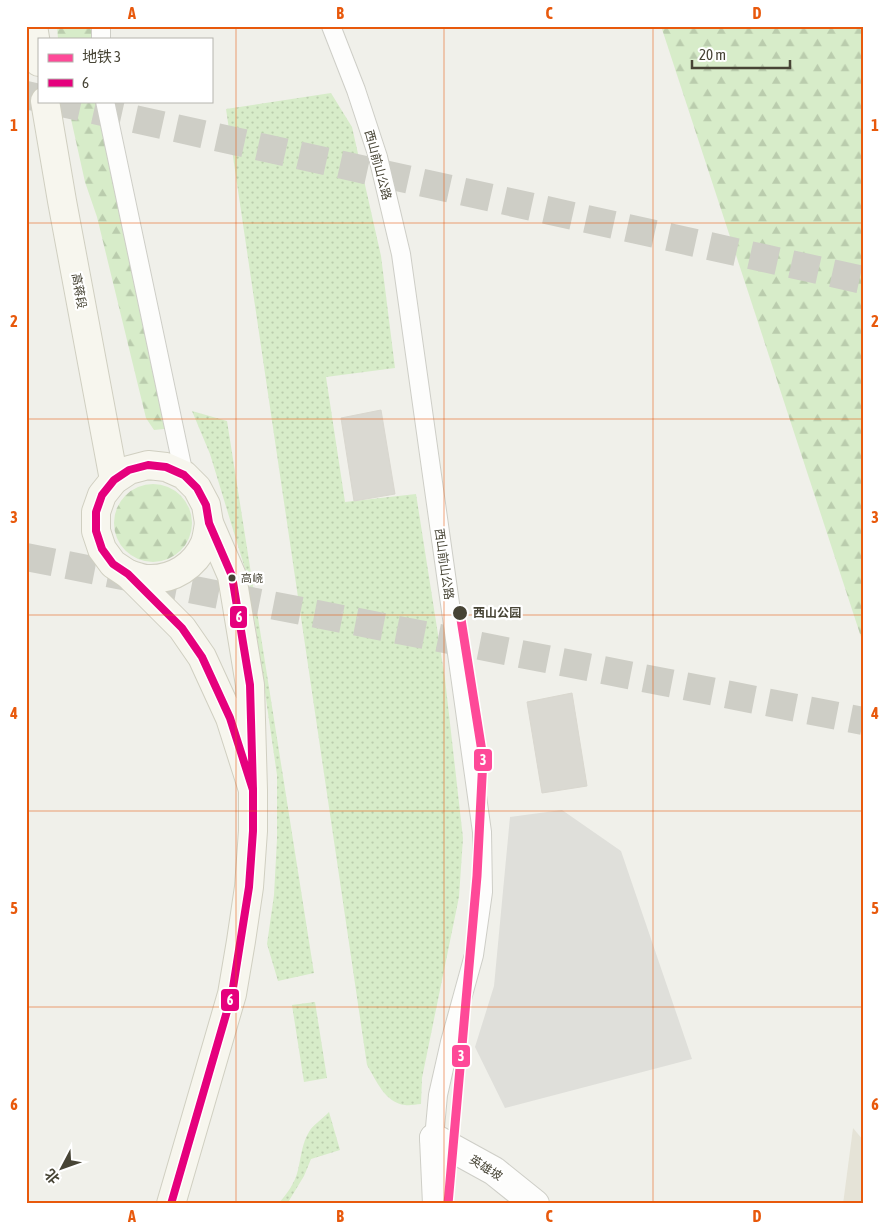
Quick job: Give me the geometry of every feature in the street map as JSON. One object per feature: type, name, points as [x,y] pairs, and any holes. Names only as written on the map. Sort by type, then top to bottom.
[{"type":"main road","points":[[33,26],[38,56]]},
{"type":"main road","name":"高蒋段","points":[[45,102],[114,480]]},
{"type":"main road","points":[[171,1204],[232,994],[250,887],[253,790],[250,685],[232,576],[209,523],[206,505],[197,488],[184,475],[166,467],[148,465],[129,470],[114,480],[102,495],[96,512],[96,531],[102,549],[113,564],[128,574],[182,628],[202,658],[230,718],[253,790]]},
{"type":"main road","points":[[128,574],[147,579],[166,578],[183,570],[197,558],[206,542],[209,523]]},
{"type":"street","points":[[434,1138],[437,1204]]},
{"type":"street","name":"英雄坡","points":[[434,1138],[494,1171],[535,1204]]},
{"type":"lane","name":"西山前山公路","points":[[331,26],[356,90],[378,158],[401,254],[482,832],[483,892],[474,955],[450,1042],[438,1096],[434,1138]]},
{"type":"lane","points":[[105,102],[184,475]]},
{"type":"shaded area","points":[[562,810],[621,851],[692,1059],[505,1108],[475,1047],[494,986],[510,817]]},
{"type":"shaded area","points":[[853,1128],[863,1140],[863,1204],[843,1204]]},
{"type":"green space","points":[[57,26],[92,26],[93,38],[58,38]]},
{"type":"green space","points":[[661,26],[863,26],[863,643]]},
{"type":"green space","points":[[331,93],[352,127],[381,256],[395,368],[326,377],[345,502],[416,494],[445,679],[463,838],[459,897],[422,1078],[421,1104],[411,1105],[405,1105],[392,1100],[382,1090],[367,1065],[226,109]]},
{"type":"green space","points":[[67,102],[102,102],[167,418],[164,429],[154,430],[146,418],[97,217],[85,182]]},
{"type":"green space","points":[[192,411],[227,421],[314,973],[278,981],[267,944],[274,895],[277,839],[277,775],[249,582],[210,454]]},
{"type":"green space","points":[[153,484],[168,487],[181,495],[189,508],[192,523],[189,538],[181,551],[168,559],[153,562],[138,559],[125,551],[117,538],[114,523],[117,508],[125,495],[138,487]]},
{"type":"green space","points":[[315,1002],[327,1078],[304,1082],[292,1005]]},
{"type":"green space","points":[[329,1112],[340,1150],[311,1159],[304,1176],[287,1204],[278,1204],[295,1179],[303,1145],[309,1132]]},
{"type":"building","points":[[381,410],[395,494],[354,501],[341,418]]},
{"type":"building","points":[[572,693],[587,786],[542,793],[527,702]]},
{"type":"tunnel","points":[[26,95],[38,98]]},
{"type":"tunnel","points":[[58,102],[863,280]]},
{"type":"tunnel","points":[[26,557],[863,721]]},
{"type":"metro line","name":"3","points":[[448,1204],[477,876],[483,758],[460,613]]},
{"type":"transit line","name":"6","points":[[148,465],[166,467],[184,475],[197,488],[206,505],[209,523],[232,576],[250,685],[253,790],[230,718],[202,657],[182,628],[128,574],[113,564],[102,549],[96,531],[96,512],[102,495],[114,480],[129,470],[148,465]]},
{"type":"transit line","name":"6","points":[[171,1204],[232,994],[249,887],[253,831],[253,790]]},
{"type":"place","name":"高峣","points":[[232,578]]},
{"type":"place","name":"西山公园","points":[[460,613]]}]
